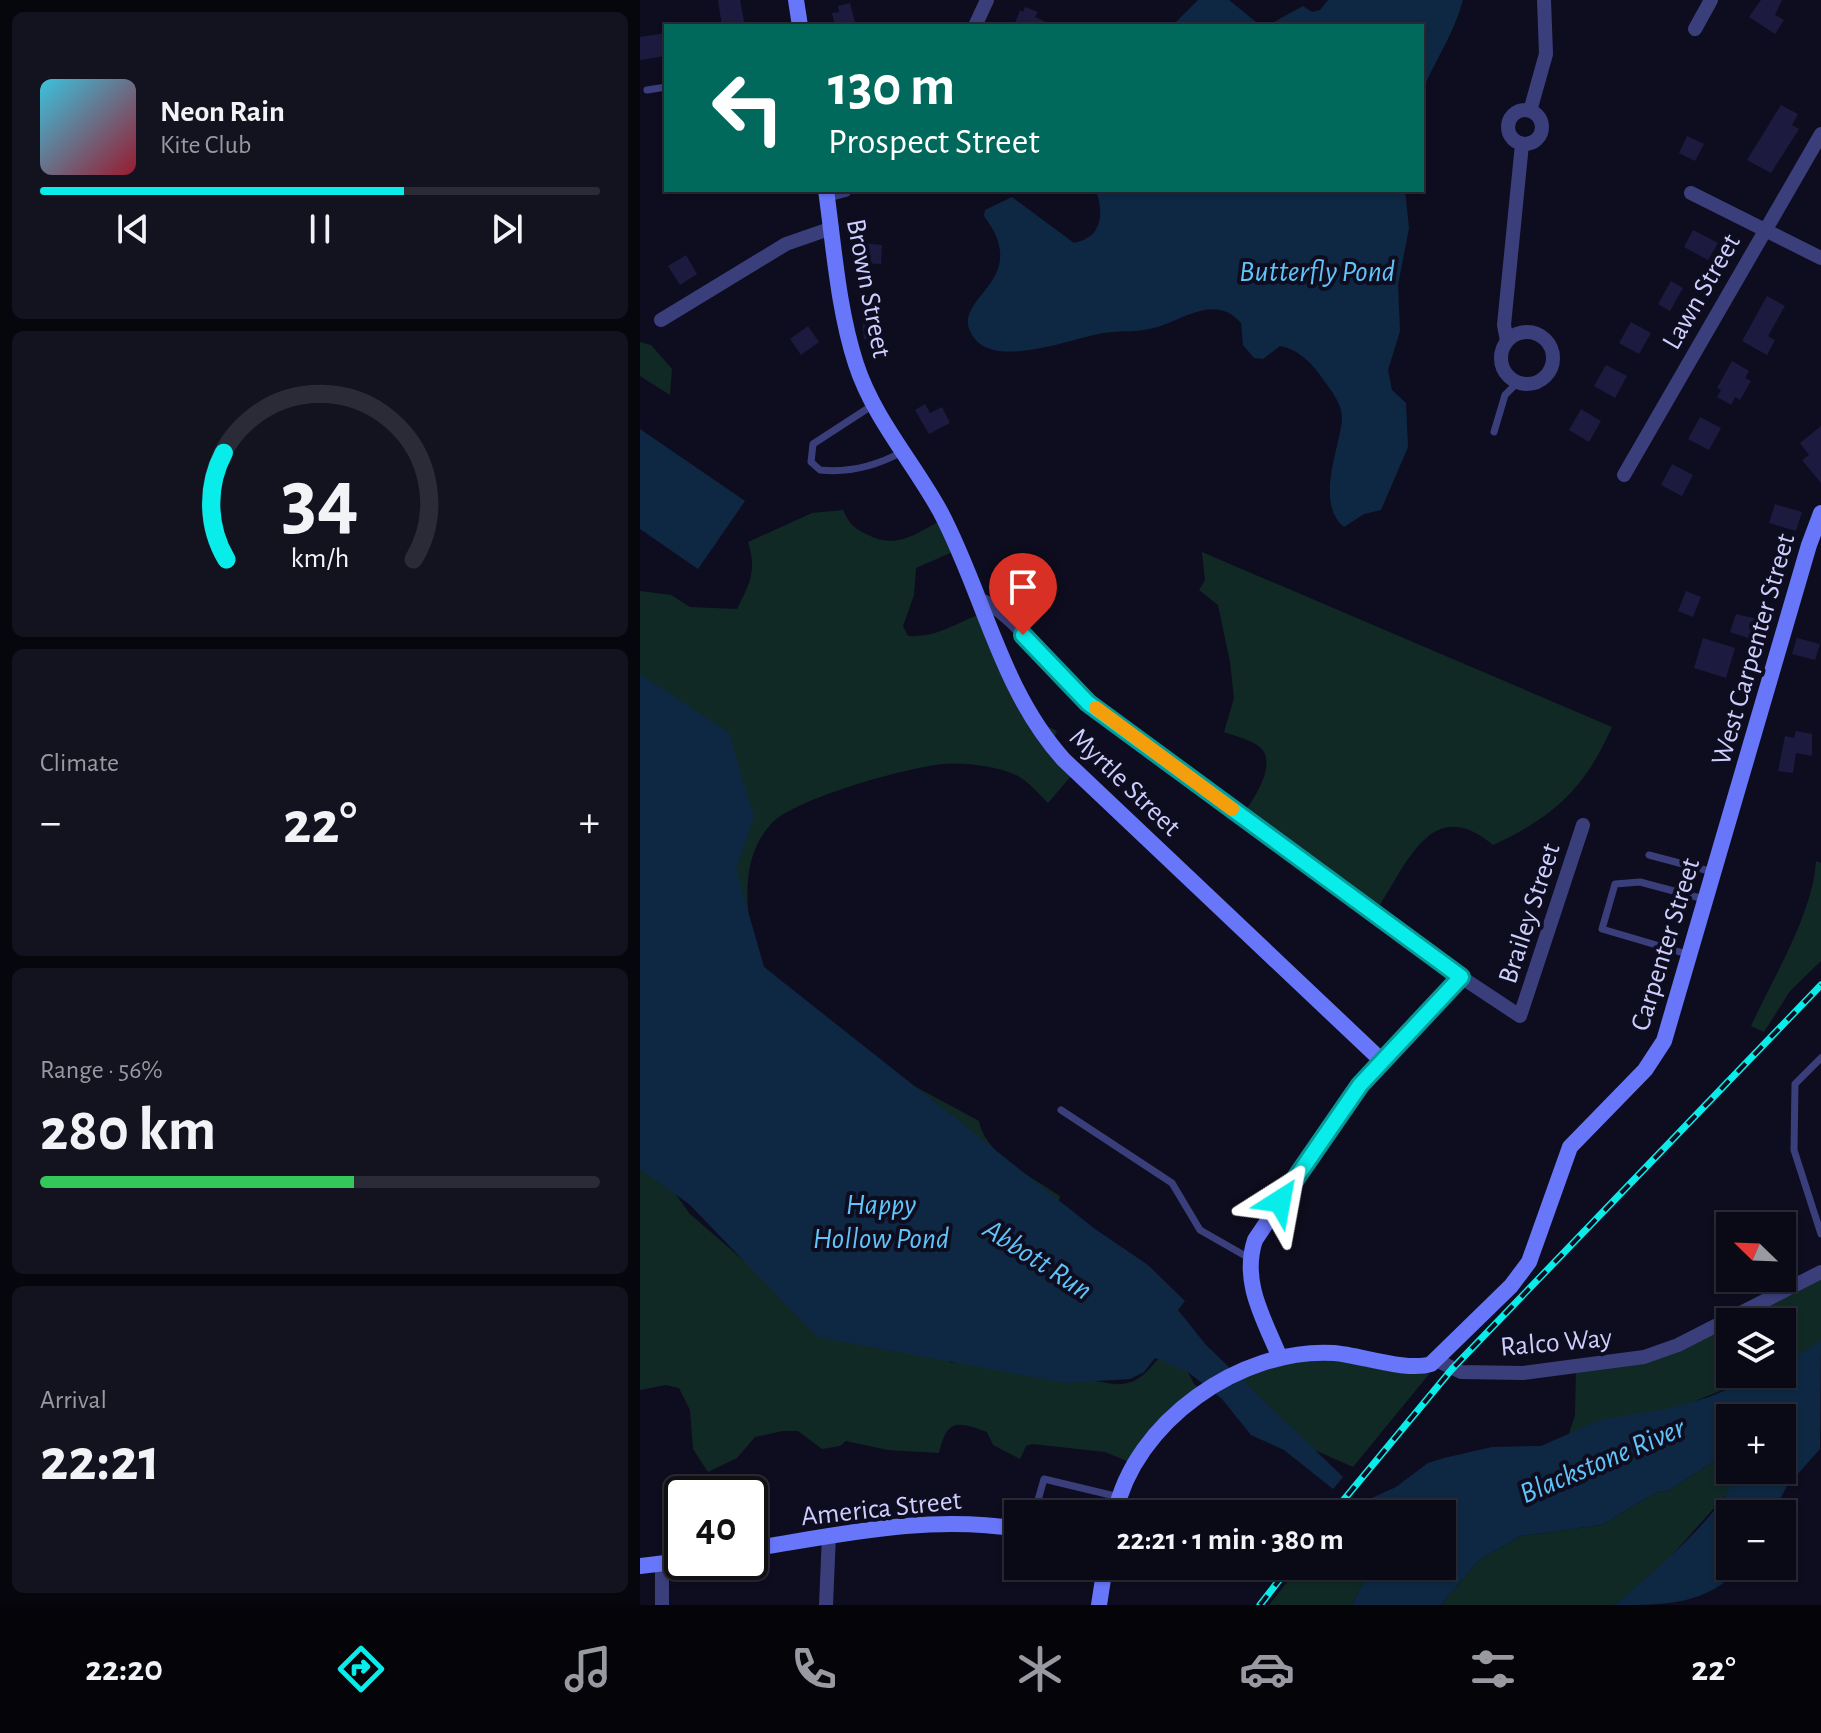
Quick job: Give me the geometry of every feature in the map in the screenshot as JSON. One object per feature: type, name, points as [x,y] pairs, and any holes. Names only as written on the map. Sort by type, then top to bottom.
[{"type":"street","points":[[796,0],[800,24]]},
{"type":"street","points":[[976,24],[987,0]]},
{"type":"street","points":[[1530,111],[1546,54],[1544,0]]},
{"type":"street","points":[[1695,29],[1711,0]]},
{"type":"street","points":[[1530,111],[1539,117],[1541,134],[1533,142],[1522,144],[1510,134],[1509,123],[1515,114],[1530,111]]},
{"type":"street","name":"Lawn Street","points":[[1624,475],[1821,134]]},
{"type":"street","points":[[1507,341],[1523,332],[1532,332],[1546,339],[1553,354],[1545,377],[1531,384],[1518,382],[1503,366],[1501,358],[1507,341],[1504,325],[1522,144]]},
{"type":"street","name":"Brown Street","points":[[826,192],[851,348],[875,404],[894,435]]},
{"type":"street","points":[[1691,193],[1821,258]]},
{"type":"street","points":[[661,320],[786,244],[832,228]]},
{"type":"street","name":"Myrtle Street","points":[[894,435],[940,512],[1015,688],[1050,745],[1382,1061]]},
{"type":"street","name":"West Carpenter Street","points":[[1734,800],[1820,518]]},
{"type":"street","points":[[979,600],[1002,611],[1064,681],[1088,703],[1461,977],[1352,1095],[1262,1227],[1249,1258],[1253,1292],[1280,1358]]},
{"type":"street","name":"Carpenter Street","points":[[1436,1360],[1511,1286],[1529,1262],[1540,1240],[1565,1156],[1576,1138],[1645,1070],[1659,1050],[1734,800]]},
{"type":"street","name":"Brailey Street","points":[[1461,977],[1520,1016],[1583,825]]},
{"type":"street","name":"Ralco Way","points":[[1118,1500],[1123,1482],[1142,1447],[1166,1420],[1192,1401],[1247,1370],[1280,1358],[1331,1353],[1424,1366],[1436,1360],[1461,1372],[1523,1373],[1644,1357],[1678,1345],[1821,1272]]},
{"type":"street","name":"America Street","points":[[768,1546],[829,1535],[969,1522],[1004,1527]]},
{"type":"street","points":[[826,1605],[829,1535]]},
{"type":"street","points":[[640,1566],[662,1564],[662,1605]]},
{"type":"street","points":[[1099,1605],[1103,1580]]},
{"type":"lane","points":[[647,90],[664,87]]},
{"type":"lane","points":[[1494,432],[1505,395],[1518,382]]},
{"type":"lane","points":[[875,404],[813,444],[811,462],[820,470],[851,470],[883,463],[903,451]]},
{"type":"lane","points":[[1649,855],[1713,872]]},
{"type":"lane","points":[[1689,955],[1602,929],[1615,884],[1640,882],[1706,899]]},
{"type":"lane","points":[[1821,1058],[1795,1084],[1794,1150],[1821,1234]]},
{"type":"lane","points":[[1061,1110],[1172,1183],[1200,1230],[1249,1258]]},
{"type":"lane","points":[[1038,1500],[1044,1479],[1119,1497]]},
{"type":"green space","points":[[640,342],[651,345],[672,369],[670,395],[640,376]]},
{"type":"green space","points":[[843,510],[859,530],[889,541],[907,538],[944,519],[957,550],[916,568],[914,595],[903,626],[908,636],[937,632],[983,613],[1043,724],[1057,731],[1053,740],[1077,769],[1048,803],[1016,775],[990,767],[951,764],[926,766],[852,786],[783,814],[760,839],[749,871],[748,906],[754,959],[903,1080],[979,1121],[983,1133],[1000,1155],[1060,1196],[1058,1205],[763,999],[640,682],[640,591],[671,595],[690,607],[737,609],[751,577],[748,542],[812,513]]},
{"type":"green space","points":[[1202,552],[1612,727],[1579,784],[1550,811],[1493,845],[1472,831],[1454,827],[1438,830],[1411,854],[1378,908],[1245,811],[1262,783],[1266,759],[1257,745],[1224,732],[1234,698],[1230,662],[1218,605],[1199,590],[1205,580]]},
{"type":"green space","points":[[1816,861],[1821,863],[1821,961],[1790,991],[1764,1032],[1751,1026],[1800,924]]},
{"type":"green space","points":[[640,1167],[674,1192],[690,1214],[801,1310],[932,1351],[952,1363],[961,1357],[1113,1384],[1135,1380],[1161,1356],[1186,1368],[1194,1384],[1208,1395],[1171,1424],[1139,1466],[1105,1452],[1032,1444],[1026,1446],[1020,1459],[993,1445],[987,1432],[961,1425],[946,1434],[939,1453],[888,1450],[846,1441],[840,1446],[822,1449],[798,1431],[783,1431],[755,1437],[737,1458],[708,1472],[693,1449],[690,1410],[679,1388],[666,1385],[640,1390]]},
{"type":"green space","points":[[1821,1274],[1821,1355],[1796,1363],[1796,1308],[1754,1308],[1785,1292],[1796,1292],[1796,1287]]},
{"type":"green space","points":[[1716,1327],[1716,1388],[1728,1388],[1566,1443],[1575,1415],[1576,1370],[1663,1354]]},
{"type":"green space","points":[[1340,1351],[1434,1368],[1353,1467],[1301,1444],[1241,1380],[1276,1362]]},
{"type":"green space","points":[[1716,1462],[1716,1484],[1732,1484],[1730,1490],[1721,1500],[1716,1500],[1716,1506],[1659,1570],[1615,1605],[1441,1605],[1478,1561],[1520,1536],[1602,1525],[1655,1493],[1670,1490]]},
{"type":"green space","points":[[1289,1580],[1363,1580],[1352,1605],[1269,1605]]},
{"type":"water","points":[[1198,0],[1229,0],[1259,24],[1174,24]]},
{"type":"water","points":[[1328,0],[1463,0],[1424,88],[1424,24],[1271,24],[1303,6],[1312,12],[1320,10]]},
{"type":"water","name":"Butterfly Pond","points":[[1096,192],[1405,192],[1409,228],[1398,285],[1400,331],[1388,370],[1392,390],[1406,403],[1408,447],[1381,510],[1364,514],[1344,527],[1335,517],[1330,491],[1342,420],[1338,402],[1312,365],[1292,350],[1280,346],[1263,359],[1254,358],[1243,345],[1241,323],[1231,314],[1210,309],[1150,329],[1103,333],[1017,351],[985,347],[974,338],[968,324],[970,312],[996,274],[1000,258],[997,239],[984,216],[985,210],[1012,197],[1074,243],[1091,236],[1096,230],[1100,208]]},
{"type":"water","points":[[640,429],[745,501],[698,569],[640,529]]},
{"type":"water","name":"Happy Hollow Pond","points":[[640,674],[729,733],[754,817],[736,869],[764,967],[1095,1229],[1148,1265],[1185,1301],[1178,1310],[1206,1345],[1343,1477],[1333,1489],[1284,1450],[1251,1435],[1222,1399],[1188,1372],[1155,1358],[1144,1372],[1130,1379],[1065,1383],[817,1337],[689,1204],[640,1169]]},
{"type":"water","name":"Blackstone River","points":[[1821,1341],[1820,1449],[1796,1476],[1796,1404],[1716,1404],[1716,1462],[1670,1490],[1655,1493],[1602,1525],[1520,1536],[1478,1561],[1441,1605],[1352,1605],[1363,1580],[1456,1580],[1456,1500],[1371,1500],[1396,1487],[1428,1463],[1492,1447],[1541,1446],[1600,1420],[1671,1408],[1730,1388],[1796,1388],[1796,1356]]},
{"type":"water","points":[[1732,1484],[1789,1484],[1780,1500],[1722,1500]]},
{"type":"water","points":[[1716,1508],[1716,1580],[1728,1580],[1715,1589],[1685,1600],[1615,1605],[1686,1542]]},
{"type":"building","points":[[718,0],[740,0],[745,24],[722,24]]},
{"type":"building","points":[[1761,0],[1782,0],[1775,15],[1784,20],[1775,34],[1749,17]]},
{"type":"building","points":[[850,3],[855,24],[835,24],[832,13],[839,12],[838,6]]},
{"type":"building","points":[[1025,7],[1038,12],[1035,17],[1051,24],[1015,24],[1020,10],[1023,12]]},
{"type":"building","points":[[664,33],[664,56],[640,60],[640,37]]},
{"type":"building","points":[[1781,105],[1798,114],[1792,125],[1799,129],[1771,173],[1747,160]]},
{"type":"building","points":[[1687,136],[1704,144],[1695,161],[1679,153]]},
{"type":"building","points":[[1693,230],[1718,243],[1708,260],[1684,247]]},
{"type":"building","points":[[862,243],[882,245],[881,264],[860,263]]},
{"type":"building","points":[[686,255],[697,274],[680,285],[668,266]]},
{"type":"building","points":[[1671,281],[1683,288],[1670,311],[1658,304]]},
{"type":"building","points":[[1767,296],[1785,306],[1768,336],[1775,340],[1767,355],[1742,341]]},
{"type":"building","points":[[882,316],[884,337],[864,339],[862,317]]},
{"type":"building","points":[[1631,322],[1651,333],[1639,354],[1619,343]]},
{"type":"building","points":[[808,326],[819,342],[801,355],[790,339]]},
{"type":"building","points":[[1732,361],[1749,371],[1745,378],[1751,381],[1740,400],[1735,397],[1731,405],[1717,397],[1721,390],[1717,388]]},
{"type":"building","points":[[1606,365],[1627,376],[1615,398],[1594,386]]},
{"type":"building","points":[[925,404],[930,413],[942,407],[950,423],[929,434],[915,410]]},
{"type":"building","points":[[1581,409],[1601,421],[1589,442],[1569,430]]},
{"type":"building","points":[[1700,417],[1721,428],[1709,450],[1688,439]]},
{"type":"building","points":[[1821,426],[1821,483],[1802,460],[1809,455],[1800,443]]},
{"type":"building","points":[[1672,464],[1693,475],[1682,496],[1661,485]]},
{"type":"building","points":[[1775,504],[1802,512],[1796,531],[1769,523]]},
{"type":"building","points":[[1686,591],[1701,597],[1693,617],[1678,611]]},
{"type":"building","points":[[1736,614],[1770,622],[1763,643],[1730,632]]},
{"type":"building","points":[[1703,638],[1735,648],[1726,678],[1694,668]]},
{"type":"building","points":[[1797,638],[1820,644],[1815,660],[1792,654]]},
{"type":"building","points":[[1796,731],[1812,734],[1812,756],[1796,753],[1793,773],[1778,771],[1785,736],[1794,738]]},
{"type":"railway","points":[[1344,1500],[1452,1369],[1821,985]]},
{"type":"railway","points":[[1260,1605],[1279,1580]]},
{"type":"slow traffic","points":[[1096,708],[1232,809]]},
{"type":"route","points":[[1023,635],[1088,703],[1461,977],[1360,1085],[1280,1201]]},
{"type":"water label","name":"Abbott Run","points":[[1038,1259]]}]
